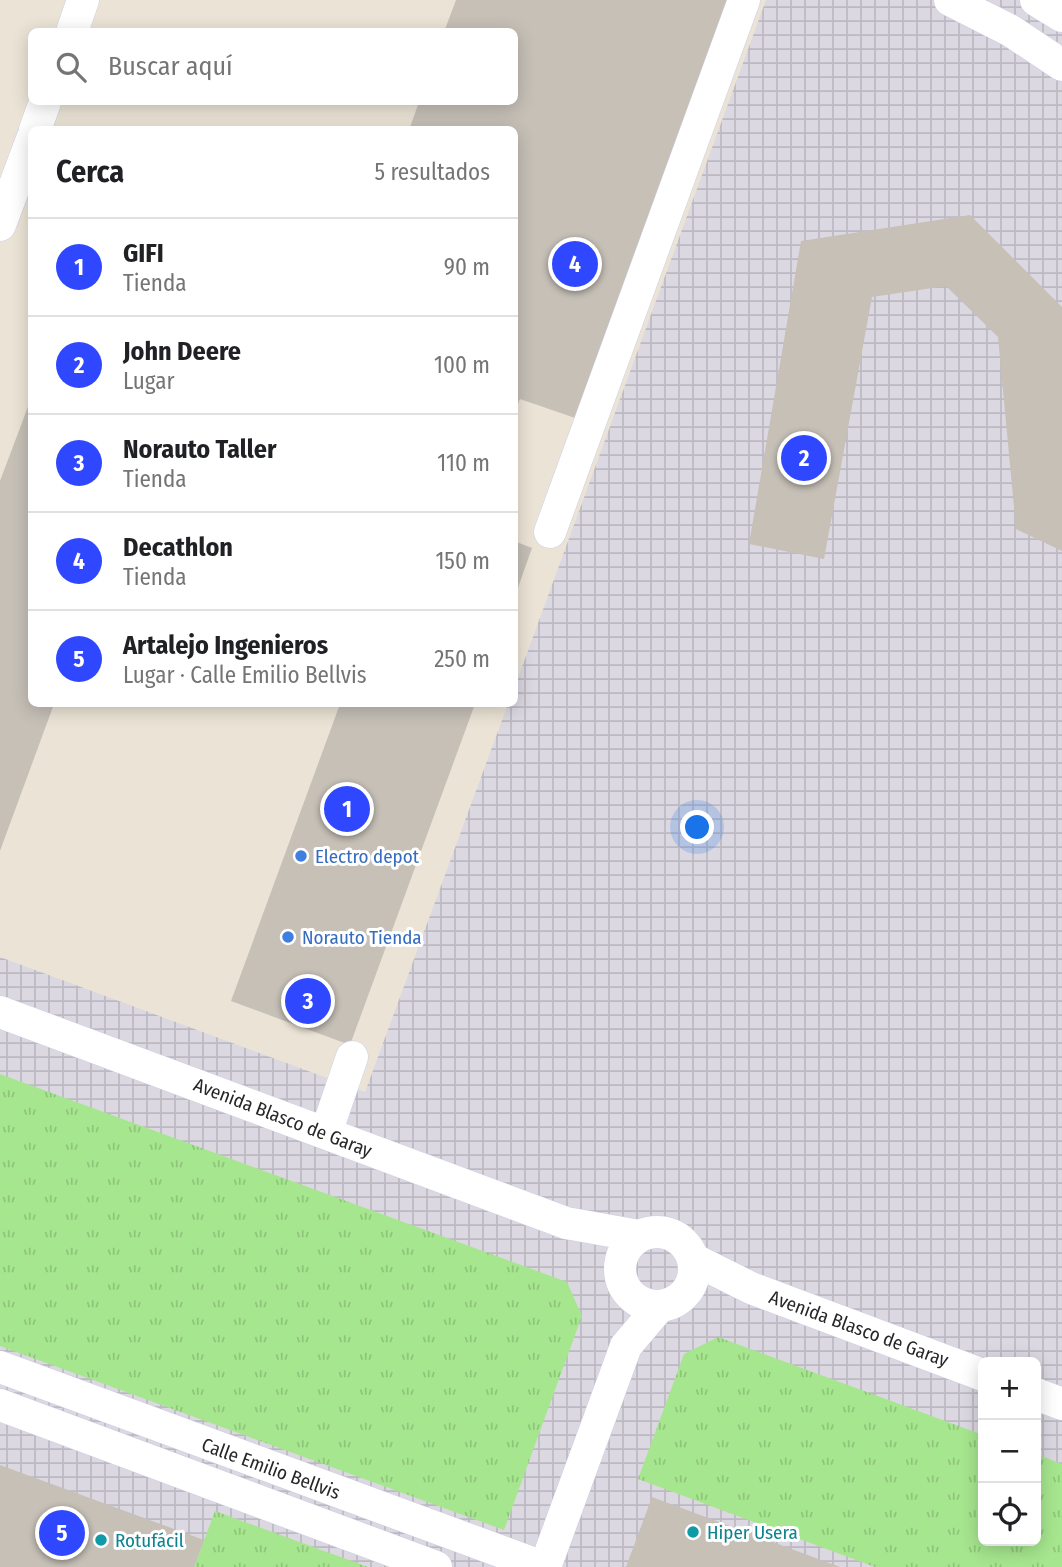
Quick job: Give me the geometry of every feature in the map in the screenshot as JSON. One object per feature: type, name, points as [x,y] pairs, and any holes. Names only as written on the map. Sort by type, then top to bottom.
[{"type":"street","points":[[73,28],[83,0]]},
{"type":"street","points":[[550,532],[744,0]]},
{"type":"street","points":[[950,0],[1011,31],[1062,65]]},
{"type":"street","points":[[1036,0],[1062,16]]},
{"type":"street","points":[[36,126],[44,105]]},
{"type":"street","points":[[0,225],[28,150]]},
{"type":"street","name":"Avenida Blasco de Garay","points":[[0,1012],[566,1223],[639,1236]]},
{"type":"street","points":[[326,1133],[352,1057]]},
{"type":"street","name":"Avenida Blasco de Garay","points":[[566,1223],[622,1280]]},
{"type":"street","points":[[544,1567],[626,1346],[659,1307],[680,1299],[692,1271],[687,1246],[673,1235],[660,1231],[639,1236],[626,1247],[622,1280],[626,1346]]},
{"type":"street","name":"Avenida Blasco de Garay","points":[[692,1271],[735,1282],[978,1373]]},
{"type":"street","points":[[622,1280],[640,1303],[659,1307]]},
{"type":"street","name":"Calle Emilio Bellvis","points":[[0,1367],[544,1567]]},
{"type":"street","points":[[1041,1396],[1062,1404]]},
{"type":"street","name":"Calle Emilio Bellvis","points":[[0,1405],[436,1567]]},
{"type":"shaded area","points":[[766,0],[1062,0],[1062,1567],[0,1567],[0,957],[365,1092],[507,707],[518,707],[518,678]]},
{"type":"green space","points":[[0,1074],[567,1282],[582,1316],[504,1530],[0,1346]]},
{"type":"green space","points":[[718,1337],[978,1433],[978,1546],[1041,1546],[1041,1456],[1062,1464],[1062,1567],[875,1567],[638,1479],[684,1354]]},
{"type":"green space","points":[[215,1511],[368,1567],[194,1567]]},
{"type":"building","points":[[456,0],[733,0],[578,419],[520,399],[518,404],[518,126],[410,126],[418,105],[518,105],[518,28],[446,28]]},
{"type":"building","points":[[970,215],[1062,307],[1062,551],[1016,529],[998,337],[946,286],[872,297],[824,559],[749,544],[801,241]]},
{"type":"building","points":[[28,407],[28,707],[53,707],[0,851],[0,481]]},
{"type":"building","points":[[518,543],[532,548],[518,588]]},
{"type":"building","points":[[339,707],[474,707],[350,1045],[231,1001]]},
{"type":"building","points":[[0,1465],[204,1540],[194,1567],[0,1567]]},
{"type":"building","name":"Hiper Usera","points":[[652,1497],[840,1567],[626,1567]]},
{"type":"place","name":"Decathlon","points":[[575,264]]},
{"type":"place","name":"John Deere","points":[[804,458]]},
{"type":"place","name":"GIFI","points":[[347,809]]},
{"type":"place","name":"Electro depot","points":[[301,856]]},
{"type":"place","name":"Norauto Tienda","points":[[288,937]]},
{"type":"place","name":"Norauto Taller","points":[[308,1001]]},
{"type":"place","name":"Hiper Usera","points":[[693,1532]]},
{"type":"place","name":"Artalejo Ingenieros","points":[[62,1533]]},
{"type":"place","name":"Rotufácil","points":[[101,1540]]}]
